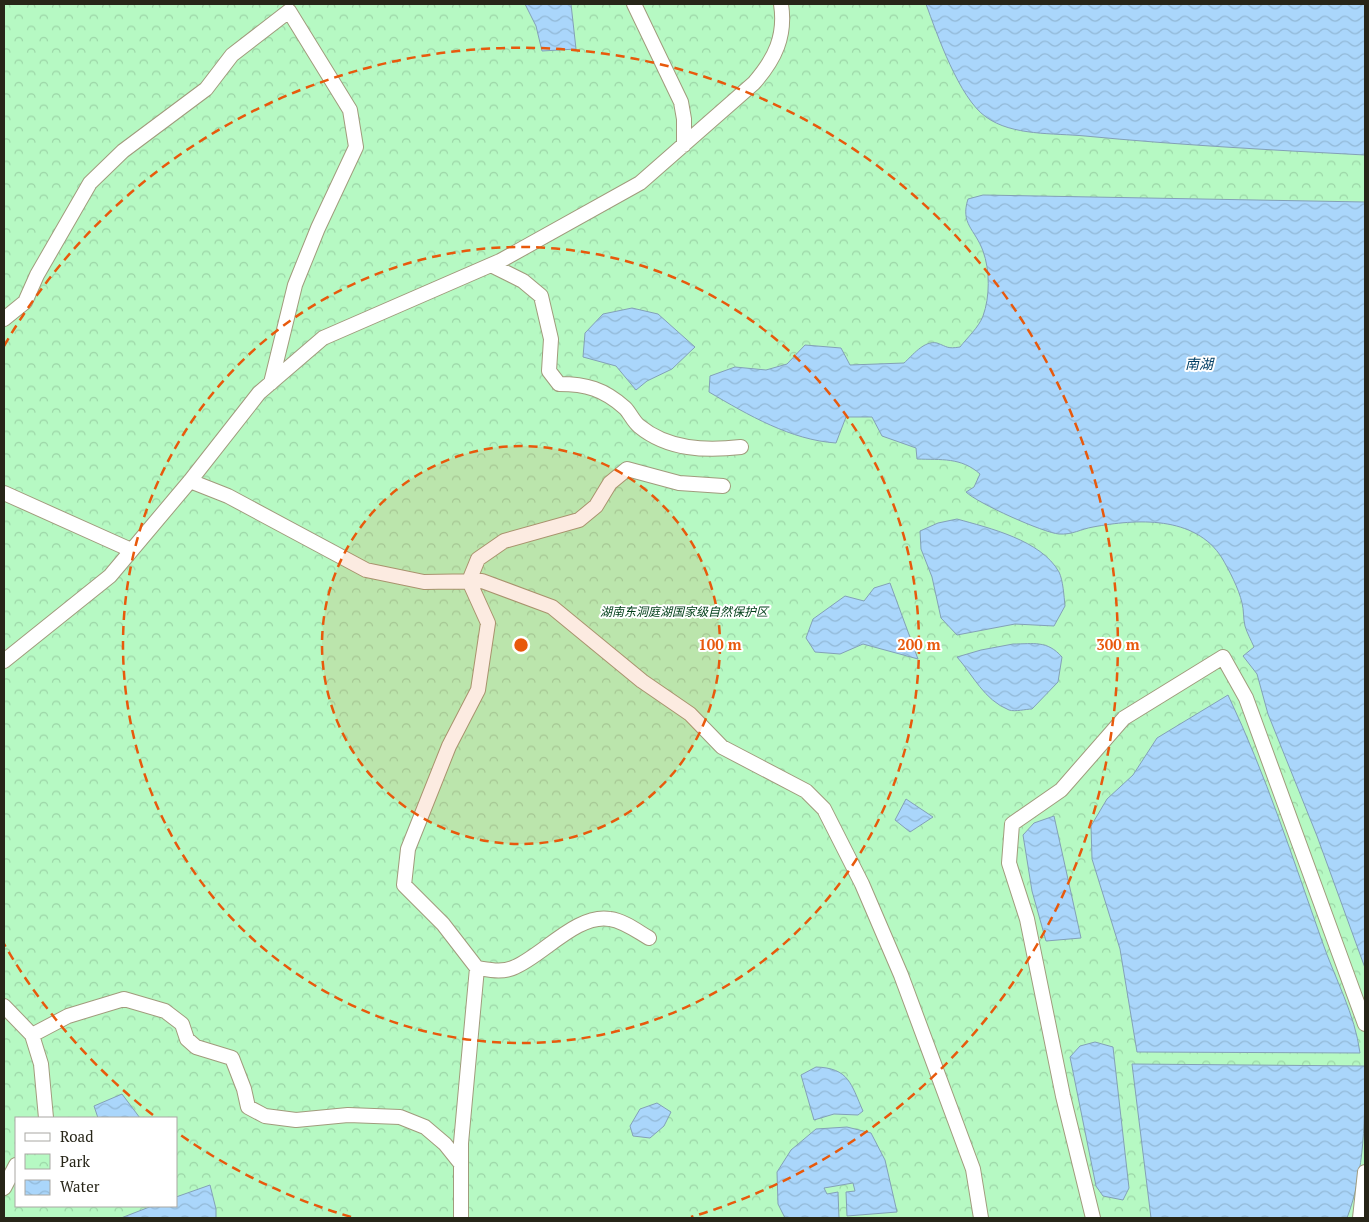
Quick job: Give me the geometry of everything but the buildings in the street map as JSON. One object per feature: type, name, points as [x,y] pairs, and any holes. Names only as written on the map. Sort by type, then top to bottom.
[{"type":"street","points":[[634,4],[681,102],[684,119],[684,145]]},
{"type":"street","points":[[4,661],[110,576],[190,480],[259,392],[323,338],[491,265],[640,183],[754,83],[769,66],[782,32],[781,4]]},
{"type":"street","points":[[4,320],[25,302],[38,274],[90,183],[123,151],[206,89],[232,55],[289,11],[350,110],[356,147],[318,228],[295,285],[270,383]]},
{"type":"street","points":[[491,265],[523,281],[541,296],[551,339],[549,371],[558,384],[581,384],[604,392],[625,409],[639,426],[682,448],[715,450],[741,447]]},
{"type":"street","points":[[461,1218],[461,1143],[477,968],[443,924],[404,885],[408,849],[449,746],[478,690],[488,624],[468,581],[478,559],[504,540],[579,520],[596,506],[610,483],[627,469],[679,483],[723,486]]},
{"type":"street","points":[[190,480],[228,496],[366,570],[424,582],[482,581],[552,607],[642,681],[690,714],[722,747],[806,791],[824,809],[862,884],[901,975],[973,1169],[981,1218]]},
{"type":"street","points":[[4,493],[131,550]]},
{"type":"street","points":[[1093,1218],[1063,1096],[1027,919],[1009,863],[1012,824],[1061,790],[1124,718],[1223,657],[1246,698],[1365,1024]]},
{"type":"street","points":[[477,968],[501,971],[516,967],[588,920],[610,919],[631,927],[649,938]]},
{"type":"street","points":[[32,1035],[68,1016],[124,999],[150,1005],[166,1011],[182,1024],[187,1039],[196,1047],[232,1058],[244,1089],[248,1107],[265,1116],[296,1120],[348,1115],[400,1117],[424,1127],[445,1144],[461,1164]]},
{"type":"street","points":[[4,1006],[32,1035],[41,1064],[46,1117]]},
{"type":"street","points":[[4,1188],[15,1167]]},
{"type":"street","points":[[1360,1218],[1365,1172]]},
{"type":"green space","name":"湖南东洞庭湖国家级自然保护区","points":[[4,4],[1365,4],[1365,1218],[4,1218]]},
{"type":"water","points":[[525,4],[571,4],[576,49],[542,51],[536,26]]},
{"type":"water","points":[[926,4],[1365,4],[1365,155],[1034,133],[1008,128],[986,117],[967,96],[950,65]]},
{"type":"water","name":"南湖","points":[[983,195],[1365,202],[1365,968],[1317,836],[1268,714],[1257,674],[1243,656],[1254,647],[1245,626],[1243,606],[1239,592],[1222,558],[1210,544],[1196,534],[1181,527],[1164,523],[1128,522],[1110,524],[1068,534],[1059,534],[1040,529],[983,503],[966,492],[974,487],[980,474],[973,469],[950,460],[917,459],[916,448],[882,436],[872,417],[846,417],[836,443],[819,441],[786,432],[770,425],[709,392],[710,376],[735,367],[766,370],[787,364],[805,345],[841,348],[850,365],[904,363],[923,346],[932,343],[950,348],[960,347],[981,320],[987,300],[988,275],[985,258],[980,243],[969,226],[966,215],[968,199]]},
{"type":"water","points":[[632,308],[658,314],[695,347],[672,369],[647,381],[636,390],[616,366],[583,357],[585,333],[603,314]]},
{"type":"water","points":[[957,519],[1013,537],[1040,551],[1051,561],[1060,575],[1065,606],[1054,626],[1015,624],[957,635],[941,618],[932,577],[921,549],[920,531],[938,523]]},
{"type":"water","points":[[890,583],[918,659],[863,644],[840,654],[815,652],[806,638],[813,619],[845,596],[864,601],[874,588]]},
{"type":"water","points":[[1013,644],[1045,645],[1062,657],[1058,682],[1032,709],[1011,711],[1000,706],[986,694],[957,657]]},
{"type":"water","points":[[1228,695],[1255,756],[1278,817],[1327,955],[1354,1024],[1360,1053],[1137,1052],[1120,949],[1092,859],[1091,826],[1107,799],[1133,775],[1157,738]]},
{"type":"water","points":[[906,799],[933,817],[910,832],[895,820]]},
{"type":"water","points":[[1054,816],[1081,938],[1046,941],[1032,891],[1023,835],[1034,823]]},
{"type":"water","points":[[1095,1042],[1113,1047],[1129,1188],[1123,1200],[1103,1196],[1096,1186],[1070,1057],[1080,1046]]},
{"type":"water","points":[[1132,1064],[1365,1066],[1361,1162],[1347,1218],[1151,1218]]},
{"type":"water","points":[[816,1067],[836,1070],[842,1074],[852,1085],[863,1111],[858,1115],[834,1114],[814,1120],[801,1075]]},
{"type":"water","points":[[122,1094],[139,1117],[98,1117],[94,1106]]},
{"type":"water","points":[[657,1103],[671,1112],[664,1126],[650,1138],[633,1136],[630,1126],[640,1109]]},
{"type":"water","points":[[847,1127],[871,1133],[885,1160],[897,1212],[847,1216],[846,1192],[855,1191],[853,1183],[824,1188],[827,1194],[838,1192],[839,1218],[785,1218],[778,1204],[777,1172],[791,1150],[816,1129]]},
{"type":"water","points":[[210,1185],[216,1209],[216,1218],[121,1218],[149,1207],[178,1207],[178,1196]]}]
